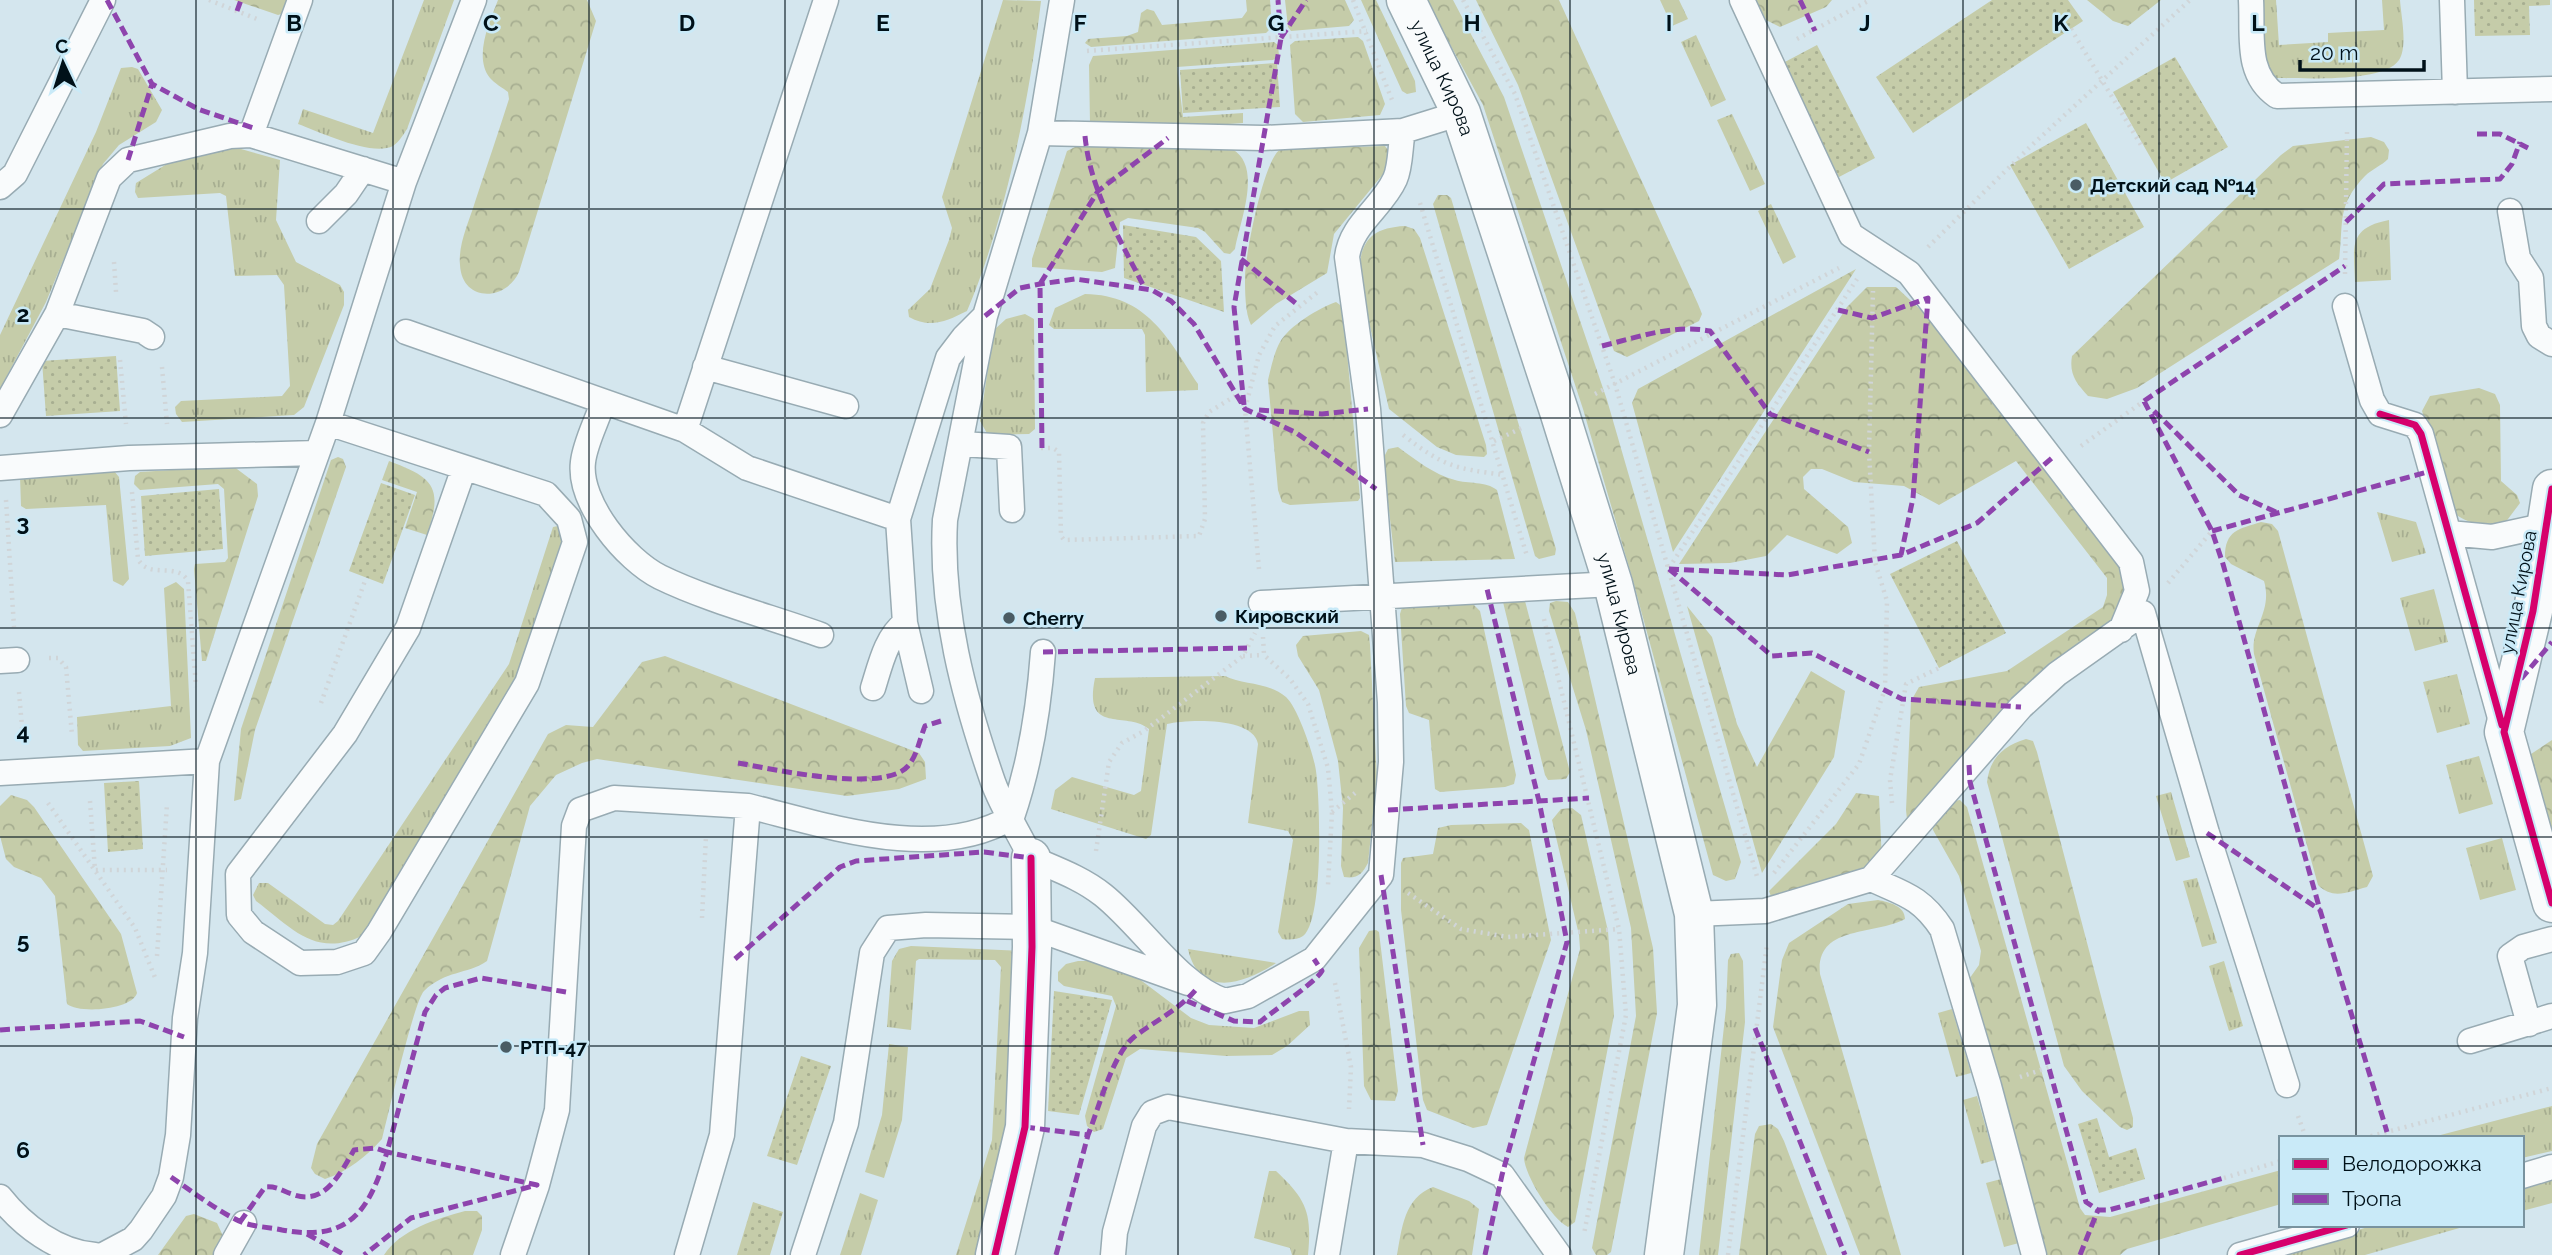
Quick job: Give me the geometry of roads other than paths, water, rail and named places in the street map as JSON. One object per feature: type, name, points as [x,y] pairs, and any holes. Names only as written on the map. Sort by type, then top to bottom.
[{"type":"main road","name":"улица Кирова","points":[[1406,0],[1461,113],[1613,584],[1694,914],[1697,1005],[1664,1255]]},
{"type":"main road","name":"улица Кирова","points":[[2550,507],[2533,611],[2504,732],[2552,903]]},
{"type":"main road","points":[[995,1255],[1023,1147],[1031,858]]},
{"type":"lane","points":[[0,187],[15,174],[103,0]]},
{"type":"lane","points":[[251,135],[300,0]]},
{"type":"lane","points":[[103,1255],[133,1239],[141,1230],[164,1196],[171,1177],[178,1135],[185,1018],[195,953],[207,761],[328,423],[404,182],[474,0]]},
{"type":"lane","points":[[685,430],[826,0]]},
{"type":"lane","points":[[1062,0],[1040,133],[985,316],[944,534],[951,632],[994,784],[1031,858],[1092,887],[1198,987]]},
{"type":"lane","points":[[1742,0],[1851,235],[1909,273],[2132,562],[2137,591],[2121,630]]},
{"type":"lane","points":[[2251,0],[2254,64],[2262,86],[2277,96],[2552,89]]},
{"type":"lane","points":[[2452,0],[2455,92]]},
{"type":"lane","points":[[1040,133],[1249,138],[1403,131],[1461,113]]},
{"type":"lane","points":[[803,1255],[846,1123],[872,953],[888,928],[926,925],[1031,927],[1198,987],[1226,1002],[1241,1000],[1314,959],[1381,875],[1391,762],[1384,594],[1368,409],[1348,275],[1348,244],[1395,179],[1403,131]]},
{"type":"lane","points":[[0,415],[57,314],[109,178],[128,160],[230,136],[251,135],[404,182]]},
{"type":"lane","points":[[318,221],[345,194],[363,169]]},
{"type":"lane","points":[[2510,211],[2518,258],[2531,278],[2533,326],[2539,336],[2552,344]]},
{"type":"lane","points":[[2345,306],[2372,401],[2380,414],[2415,425],[2421,434],[2504,732]]},
{"type":"lane","points":[[57,314],[143,331],[152,338]]},
{"type":"lane","points":[[921,691],[905,623],[898,519],[948,358],[985,316]]},
{"type":"lane","points":[[406,332],[685,430],[747,468],[898,519]]},
{"type":"lane","points":[[705,367],[846,406]]},
{"type":"lane","points":[[603,402],[583,461],[583,477],[595,511],[607,529],[659,576],[821,635]]},
{"type":"lane","points":[[328,423],[547,494],[569,519],[575,542],[527,683],[379,932],[364,953],[337,962],[300,963],[253,932],[239,915],[238,874],[338,744],[408,628],[464,468]]},
{"type":"lane","points":[[961,444],[1009,447],[1012,510]]},
{"type":"lane","points":[[2,468],[170,456],[317,453]]},
{"type":"lane","points":[[2449,533],[2492,537],[2550,507]]},
{"type":"lane","points":[[1261,603],[1384,594],[1613,584]]},
{"type":"lane","points":[[1694,914],[1765,911],[1871,879],[2021,707],[2057,674],[2143,613],[2207,833],[2287,1085]]},
{"type":"lane","points":[[873,688],[886,650],[897,629],[905,623]]},
{"type":"lane","points":[[513,1255],[537,1185],[557,1110],[574,826],[580,810],[614,798],[748,806],[818,824],[936,841],[989,831],[1012,817],[1021,790],[1039,704],[1043,652]]},
{"type":"lane","points":[[0,773],[207,761]]},
{"type":"lane","points":[[687,1255],[722,1135],[748,806]]},
{"type":"lane","points":[[1871,879],[1910,895],[1928,908],[1942,929],[1989,1086],[2034,1255]]},
{"type":"lane","points":[[2470,1041],[2540,1020],[2510,956],[2523,947],[2552,939]]},
{"type":"lane","points":[[1113,1255],[1115,1232],[1144,1126],[1152,1113],[1168,1107],[1346,1142],[1423,1145],[1502,1175],[1559,1255]]},
{"type":"lane","points":[[1327,1255],[1346,1142]]},
{"type":"lane","points":[[2524,1175],[2552,1167]]},
{"type":"lane","points":[[0,1197],[51,1249],[95,1255]]},
{"type":"lane","points":[[226,1255],[244,1223]]},
{"type":"lane","points":[[2240,1255],[2340,1227]]},
{"type":"place","name":"Детский сад №14","points":[[2076,185]]},
{"type":"place","name":"Кировский","points":[[1221,616]]},
{"type":"place","name":"Cherry","points":[[1009,618]]},
{"type":"place","name":"РТП-47","points":[[506,1047]]}]
